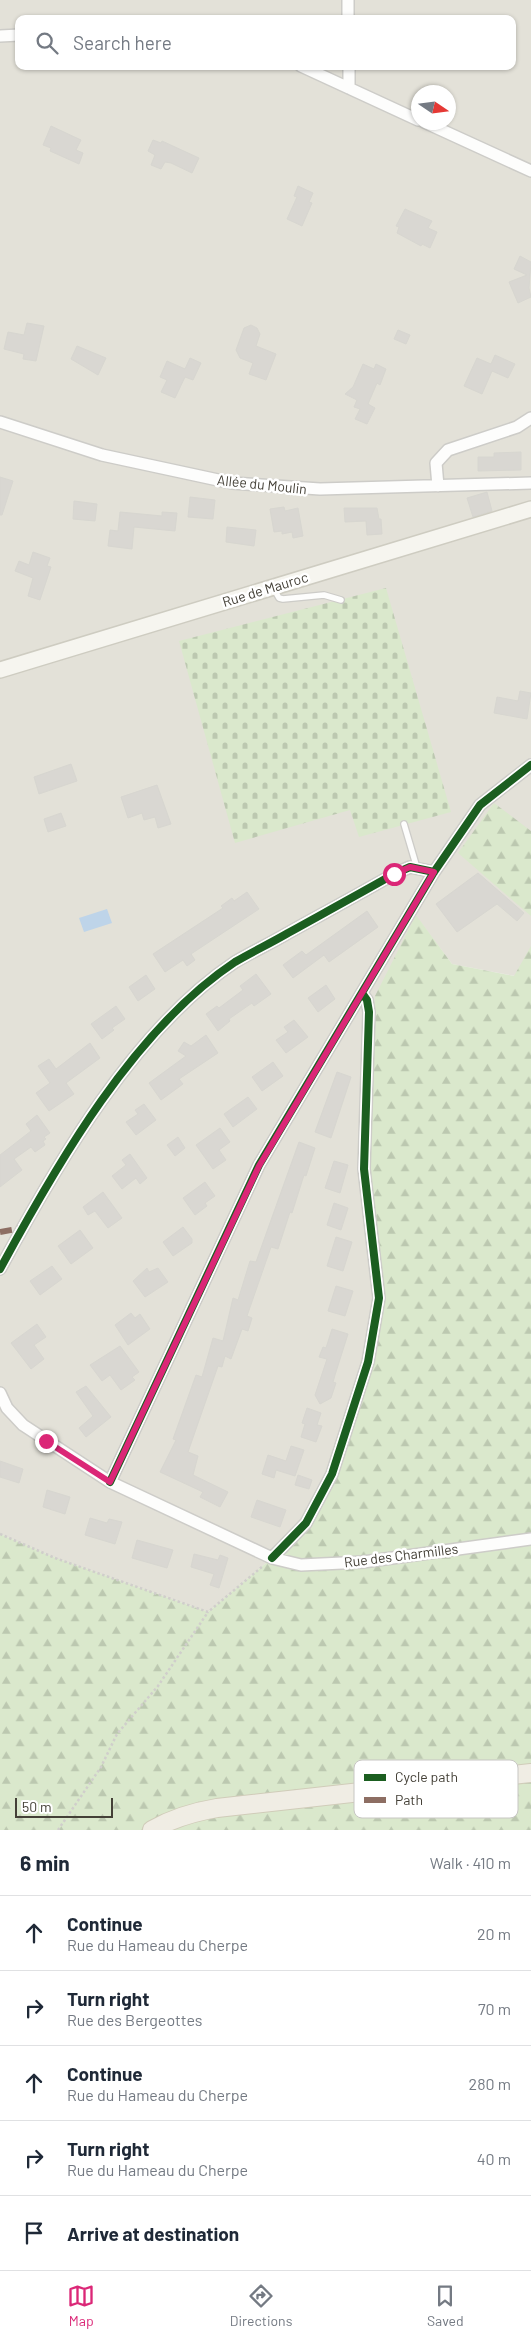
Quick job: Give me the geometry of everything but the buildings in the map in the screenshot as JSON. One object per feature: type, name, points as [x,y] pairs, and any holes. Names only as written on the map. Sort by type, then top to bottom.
[{"type":"main road","points":[[518,1774],[531,1773]]},
{"type":"main road","points":[[152,1830],[169,1820],[193,1812],[354,1793]]},
{"type":"street","points":[[348,0],[348,15]]},
{"type":"street","points":[[0,36],[15,35]]},
{"type":"street","points":[[310,70],[411,117]]},
{"type":"street","points":[[349,70],[349,88]]},
{"type":"street","points":[[441,130],[531,171]]},
{"type":"street","points":[[438,486],[436,463],[448,450],[517,427],[531,418]]},
{"type":"street","name":"Allée du Moulin","points":[[0,422],[102,455],[232,483],[320,489],[531,483]]},
{"type":"street","name":"Rue de Mauroc","points":[[0,670],[531,509]]},
{"type":"street","points":[[110,1482],[259,1166],[434,872],[480,805],[531,765]]},
{"type":"street","points":[[0,1269],[22,1228],[96,1108],[152,1035],[192,996],[244,958],[394,874],[410,867],[434,872]]},
{"type":"street","points":[[272,1558],[306,1523],[332,1474],[368,1362],[379,1298],[364,1169],[369,1012],[362,993]]},
{"type":"street","name":"Rue des Charmilles","points":[[0,1392],[7,1408],[23,1425],[110,1482],[272,1558],[301,1565],[363,1562],[531,1539]]},
{"type":"lane","points":[[273,586],[279,598],[283,599],[324,595],[340,600]]},
{"type":"lane","points":[[404,824],[417,868]]},
{"type":"path","points":[[0,1534],[56,1558],[208,1612]]},
{"type":"path","points":[[58,1830],[101,1767],[117,1734],[158,1686],[208,1612],[272,1558]]},
{"type":"shaded area","points":[[0,0],[531,0],[531,984],[515,976],[452,964],[416,916],[379,1298],[368,1362],[332,1474],[306,1523],[272,1558],[208,1612],[56,1558],[0,1534]]},
{"type":"green space","points":[[386,588],[451,812],[359,837],[350,810],[235,843],[179,641]]},
{"type":"green space","points":[[494,803],[531,831],[531,916],[458,853]]},
{"type":"green space","points":[[416,915],[452,964],[514,976],[531,946],[531,1830],[0,1830],[0,1534],[56,1558],[208,1612],[272,1558],[306,1523],[332,1474],[368,1362],[379,1298],[364,1169],[375,996]]},
{"type":"water","points":[[107,909],[112,923],[84,932],[79,918]]},
{"type":"marked path","points":[[0,1232],[22,1228]]},
{"type":"cycle path","points":[[110,1482],[259,1165],[434,872],[480,805],[531,765]]},
{"type":"cycle path","points":[[0,1269],[47,1186],[101,1101],[131,1061],[164,1023],[198,990],[235,962],[394,874],[410,867],[434,872]]},
{"type":"cycle path","points":[[272,1558],[306,1523],[332,1474],[368,1362],[379,1298],[364,1169],[369,1012],[367,1000],[362,993]]},
{"type":"route","points":[[46,1441],[110,1482],[140,1414],[259,1166],[434,872],[410,867],[394,874]]}]
